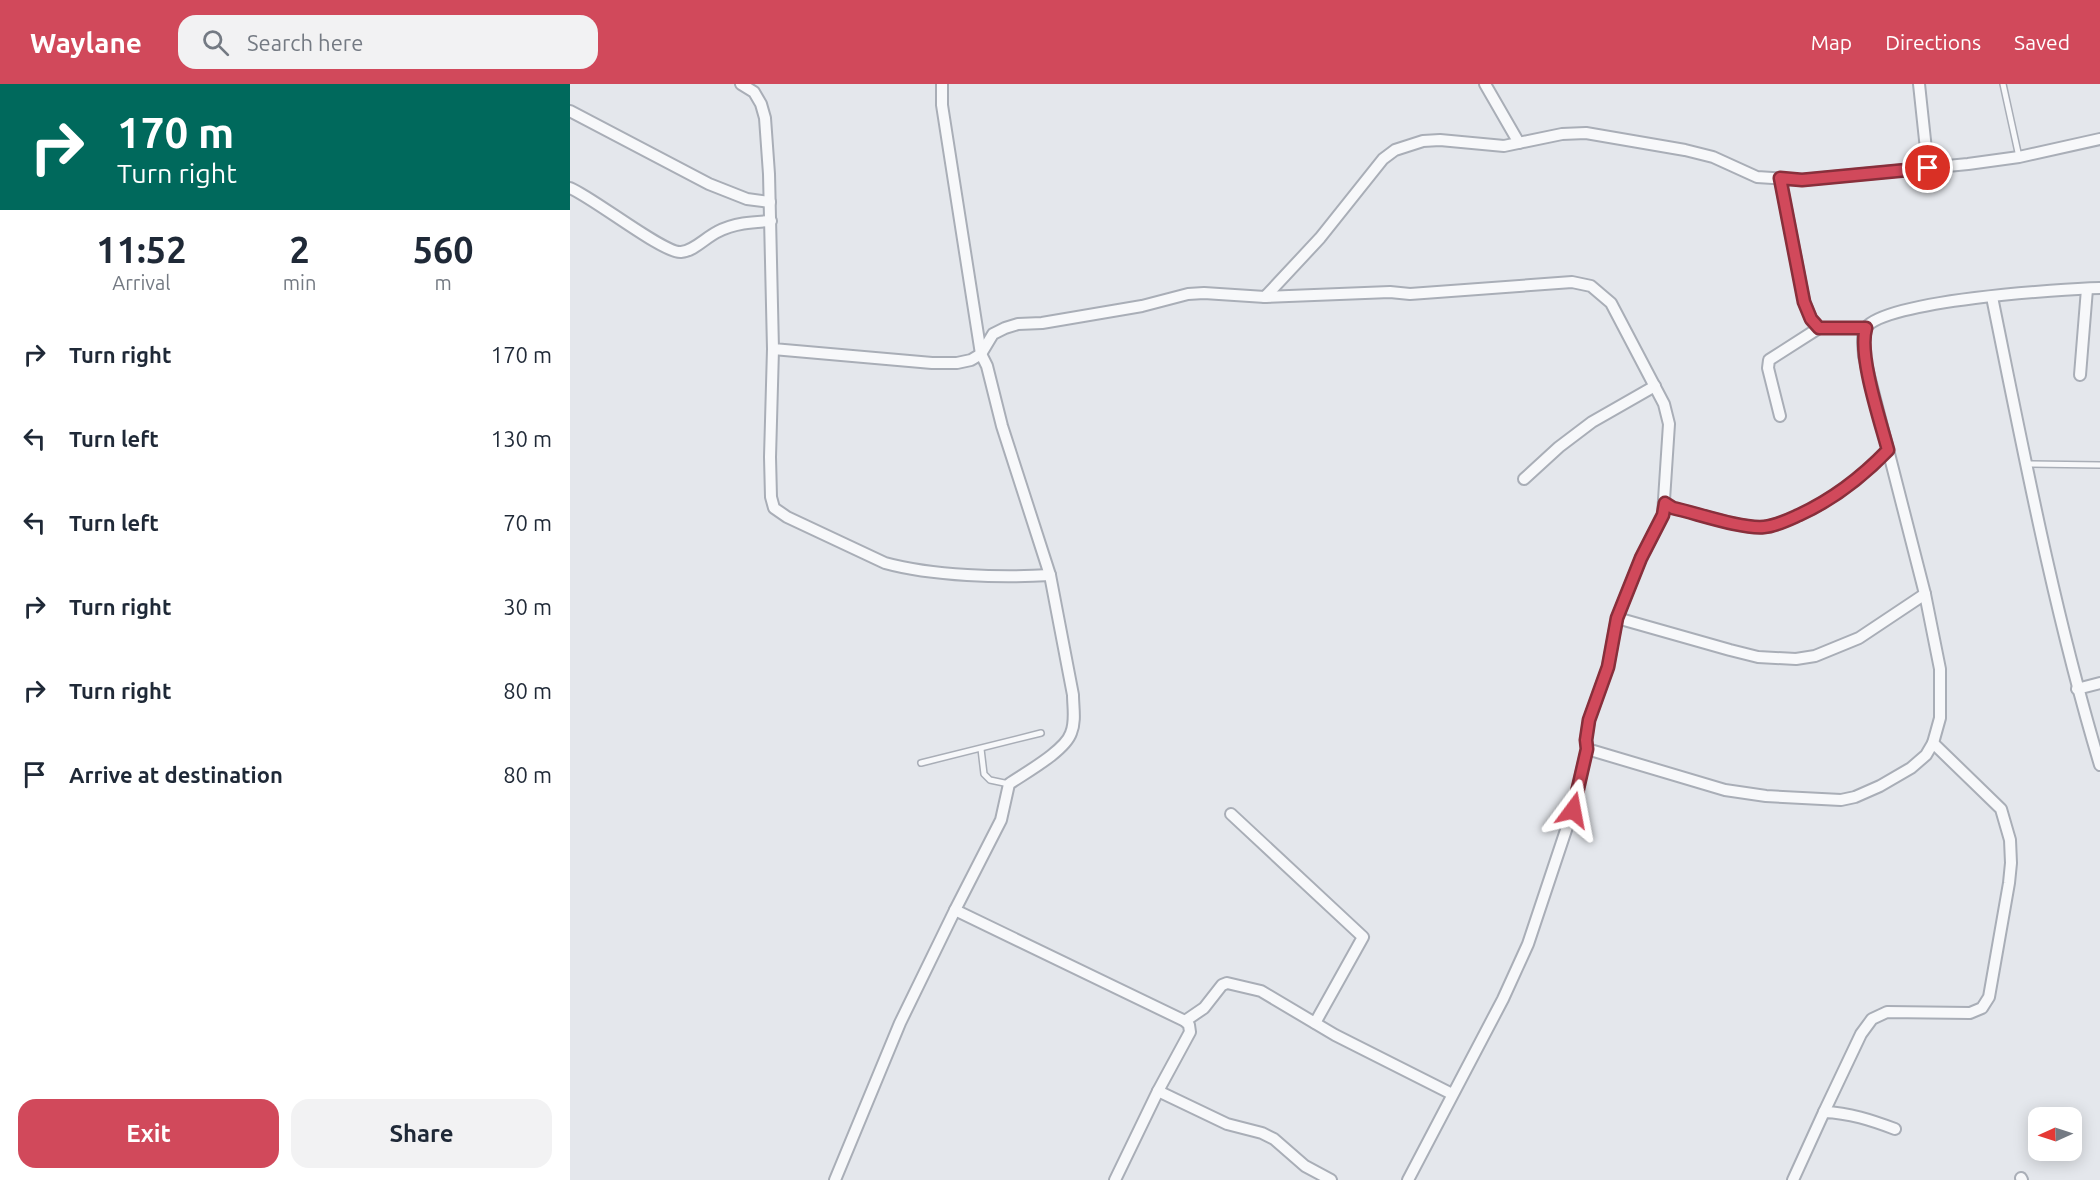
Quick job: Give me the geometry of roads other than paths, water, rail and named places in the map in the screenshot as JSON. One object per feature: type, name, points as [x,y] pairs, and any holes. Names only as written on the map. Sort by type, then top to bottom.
[{"type":"street","points":[[741,84],[754,92],[765,118],[771,221],[773,349],[770,457],[771,497],[774,508],[787,517],[895,566],[1002,576],[1050,575]]},
{"type":"street","points":[[835,1180],[900,1023],[1001,820],[1008,788],[1062,746],[1070,736],[1073,726],[1072,695],[1050,575],[1002,426],[987,366],[981,354],[942,105],[942,84]]},
{"type":"street","points":[[1485,84],[1519,143]]},
{"type":"street","points":[[1919,84],[1928,168]]},
{"type":"street","points":[[570,111],[715,186],[747,199],[770,202]]},
{"type":"street","points":[[1265,297],[1320,238],[1373,171],[1395,150],[1423,141],[1440,140],[1496,146],[1562,134],[1587,133],[1685,150],[1726,162],[1757,177],[1802,180],[2019,157],[2100,139]]},
{"type":"street","points":[[1780,178],[1804,302],[1811,319],[1819,328]]},
{"type":"street","points":[[570,188],[673,252],[690,250],[705,238],[731,226],[745,222],[771,221]]},
{"type":"street","points":[[773,349],[932,363],[957,363],[971,360],[981,354],[993,334],[1018,324],[1041,323],[1131,308],[1188,294],[1204,293],[1265,297],[1390,292],[1410,294],[1572,282],[1591,286],[1611,303],[1665,404],[1669,424],[1663,515],[1641,558],[1617,618],[1608,667],[1589,720],[1587,749],[1573,810],[1528,944],[1503,999],[1408,1180]]},
{"type":"street","points":[[1587,749],[1725,790],[1766,796],[1840,800],[1855,797],[1911,768],[1926,755],[1933,743],[1940,718],[1940,669],[1925,594],[1864,356],[1863,338],[1866,328],[1875,320],[1927,304],[2100,288]]},
{"type":"street","points":[[2080,375],[2087,289]]},
{"type":"street","points":[[1992,297],[2026,464],[2077,689],[2100,765]]},
{"type":"street","points":[[1780,416],[1768,360],[1819,328],[1866,328]]},
{"type":"street","points":[[1524,479],[1559,447],[1592,422],[1655,386]]},
{"type":"street","points":[[1665,503],[1673,508],[1749,526],[1764,527],[1778,524],[1815,508],[1845,489],[1888,450]]},
{"type":"street","points":[[1617,618],[1730,651],[1758,657],[1796,660],[1815,656],[1859,638],[1925,594]]},
{"type":"street","points":[[2077,689],[2100,684]]},
{"type":"street","points":[[1793,1180],[1861,1034],[1872,1019],[1887,1012],[1970,1013],[1982,1008],[1989,997],[2009,884],[2010,840],[2001,810],[1933,743]]},
{"type":"street","points":[[1232,814],[1363,937],[1315,1023]]},
{"type":"street","points":[[955,910],[1185,1021],[1189,1025],[1190,1032],[1158,1091],[1115,1180]]},
{"type":"street","points":[[1185,1021],[1204,1008],[1227,983],[1261,992],[1315,1023],[1452,1094]]},
{"type":"street","points":[[1158,1091],[1227,1124],[1262,1133],[1274,1139],[1305,1166],[1331,1180]]},
{"type":"street","points":[[1824,1112],[1844,1112],[1861,1116],[1895,1130]]},
{"type":"lane","points":[[2003,84],[2019,157]]},
{"type":"lane","points":[[2026,464],[2100,465]]},
{"type":"lane","points":[[921,763],[1041,733]]},
{"type":"lane","points":[[981,749],[984,774],[990,780],[1008,788]]}]
